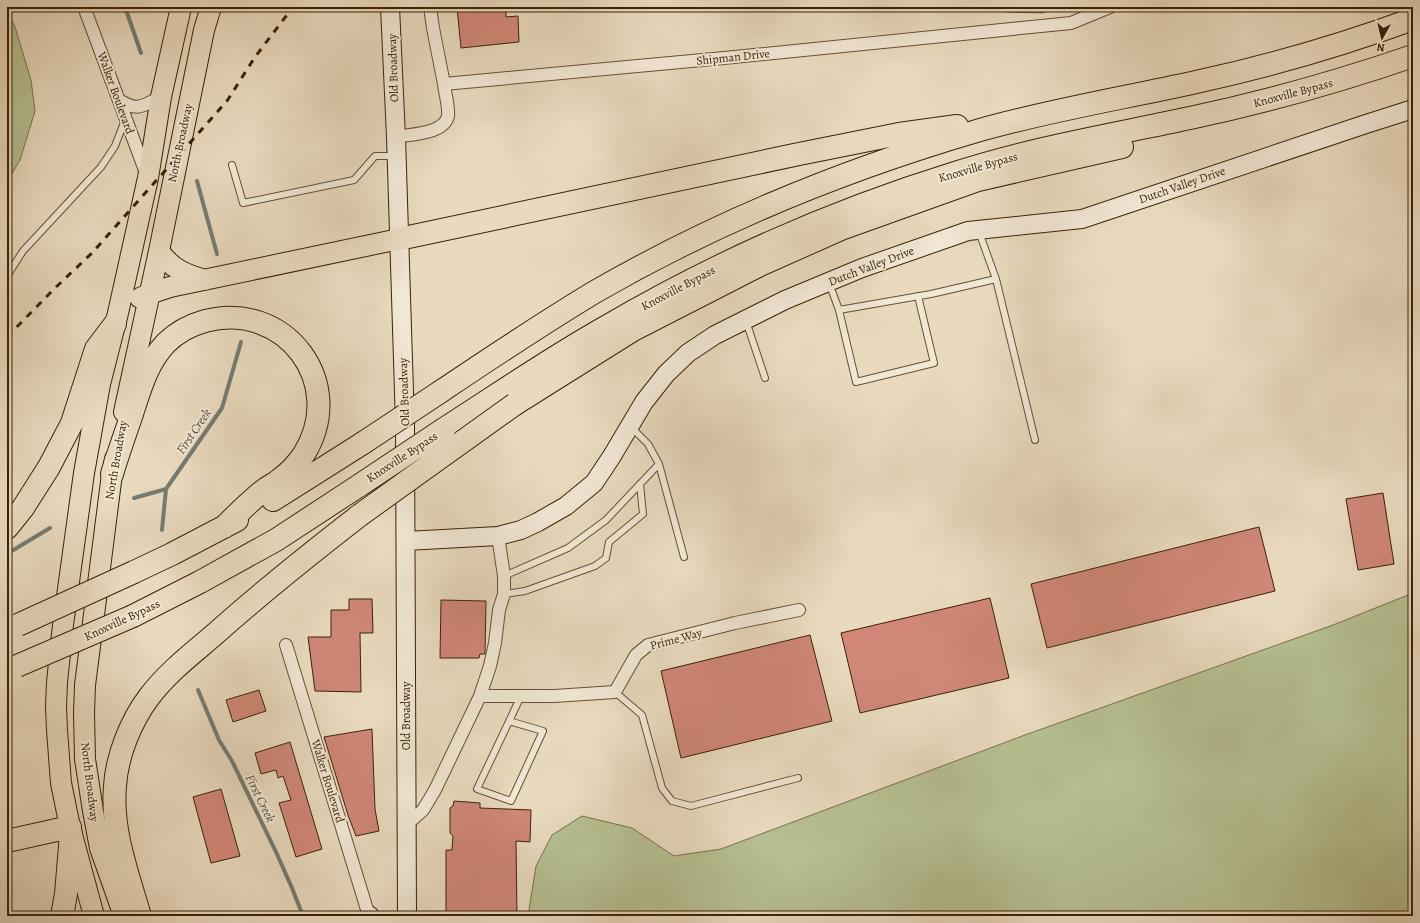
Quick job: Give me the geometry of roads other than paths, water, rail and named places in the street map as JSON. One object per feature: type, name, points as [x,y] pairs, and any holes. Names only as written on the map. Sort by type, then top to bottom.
[{"type":"highway","points":[[13,627],[172,554],[259,509],[595,292],[713,230],[812,188],[879,162],[984,129],[1043,114],[1195,83],[1273,64],[1370,35],[1413,19]]},
{"type":"highway","name":"Knoxville Bypass","points":[[10,670],[133,616],[200,582],[276,540],[531,372],[602,329],[644,305],[725,263],[846,210],[950,174],[1003,159],[1072,142],[1192,118],[1296,93],[1413,56]]},
{"type":"highway","points":[[140,916],[118,841],[115,786],[118,767],[130,730],[138,713],[149,696],[178,666],[267,588],[360,514],[515,404],[634,330],[760,265],[841,229],[978,180],[1232,122],[1349,92],[1413,70]]},
{"type":"highway","points":[[399,239],[899,134],[1043,114]]},
{"type":"highway","points":[[7,528],[23,508],[49,467],[72,423],[96,350],[116,319]]},
{"type":"highway","points":[[112,474],[145,376],[166,343],[182,331],[198,323],[214,319],[246,319],[263,323],[292,341],[304,357],[317,388],[319,405],[317,418],[310,442],[304,455],[293,468],[280,480],[264,490],[224,526]]},
{"type":"highway","points":[[7,841],[71,830],[66,894],[62,916]]},
{"type":"main road","name":"North Broadway","points":[[94,916],[71,830],[61,783],[56,707],[57,682],[63,624],[84,473],[100,384],[148,178],[161,97],[182,7]]},
{"type":"main road","name":"North Broadway","points":[[124,916],[100,848],[93,811],[85,759],[85,685],[112,474],[159,251],[170,190],[210,7]]},
{"type":"main road","points":[[116,319],[135,301],[149,294],[170,287],[399,239]]},
{"type":"main road","points":[[159,251],[174,267],[187,274],[207,280]]},
{"type":"main road","points":[[71,830],[84,821],[93,811]]},
{"type":"street","name":"Walker Boulevard","points":[[84,7],[148,178]]},
{"type":"street","name":"Old Broadway","points":[[390,7],[396,137],[405,424],[407,916]]},
{"type":"street","points":[[396,137],[434,130],[442,126],[448,115],[430,7]]},
{"type":"street","name":"Shipman Drive","points":[[444,84],[724,58],[1071,23],[1110,7]]},
{"type":"street","points":[[119,100],[134,108],[142,107],[161,97]]},
{"type":"street","name":"Dutch Valley Drive","points":[[406,541],[498,536],[521,530],[566,506],[594,482],[612,456],[644,402],[666,374],[688,352],[715,335],[785,300],[862,268],[968,231],[1082,219],[1413,109]]},
{"type":"street","points":[[406,824],[423,810],[435,790],[480,696],[490,666],[495,643],[499,610],[504,594],[504,576],[498,536]]},
{"type":"street","name":"Prime Way","points":[[615,692],[636,655],[648,645],[735,623],[799,610]]},
{"type":"street","name":"Walker Boulevard","points":[[286,645],[369,916]]},
{"type":"street","points":[[480,696],[554,696],[615,692]]},
{"type":"street","points":[[397,916],[400,908],[406,872]]},
{"type":"lane","points":[[7,276],[22,251],[101,167],[115,146],[126,118]]},
{"type":"lane","points":[[232,165],[243,203],[354,180],[375,156],[396,156]]},
{"type":"lane","points":[[978,230],[996,279],[1035,440]]},
{"type":"lane","points":[[839,310],[918,296],[996,279]]},
{"type":"lane","points":[[828,282],[839,310],[856,382],[934,363],[918,296]]},
{"type":"lane","points":[[745,319],[765,378]]},
{"type":"lane","points":[[630,425],[648,444],[659,464],[684,556]]},
{"type":"lane","points":[[504,576],[568,548],[606,520],[659,464]]},
{"type":"lane","points":[[504,594],[525,590],[595,566],[606,558],[610,542],[643,514],[640,484]]},
{"type":"lane","points":[[615,692],[642,715],[662,788],[672,801],[691,806],[798,778]]},
{"type":"lane","points":[[509,721],[543,731],[511,801],[477,789],[520,696]]},
{"type":"waterway","name":"First Creek","points":[[125,7],[141,53]]},
{"type":"waterway","name":"First Creek","points":[[197,181],[217,254]]},
{"type":"waterway","name":"First Creek","points":[[162,530],[166,489],[222,408],[241,342]]},
{"type":"waterway","points":[[134,498],[166,489]]},
{"type":"waterway","points":[[10,552],[50,528]]},
{"type":"waterway","name":"First Creek","points":[[198,690],[219,740],[232,761],[276,852],[303,916]]},
{"type":"railway","points":[[7,337],[92,253],[227,101],[255,57],[293,7]]}]
